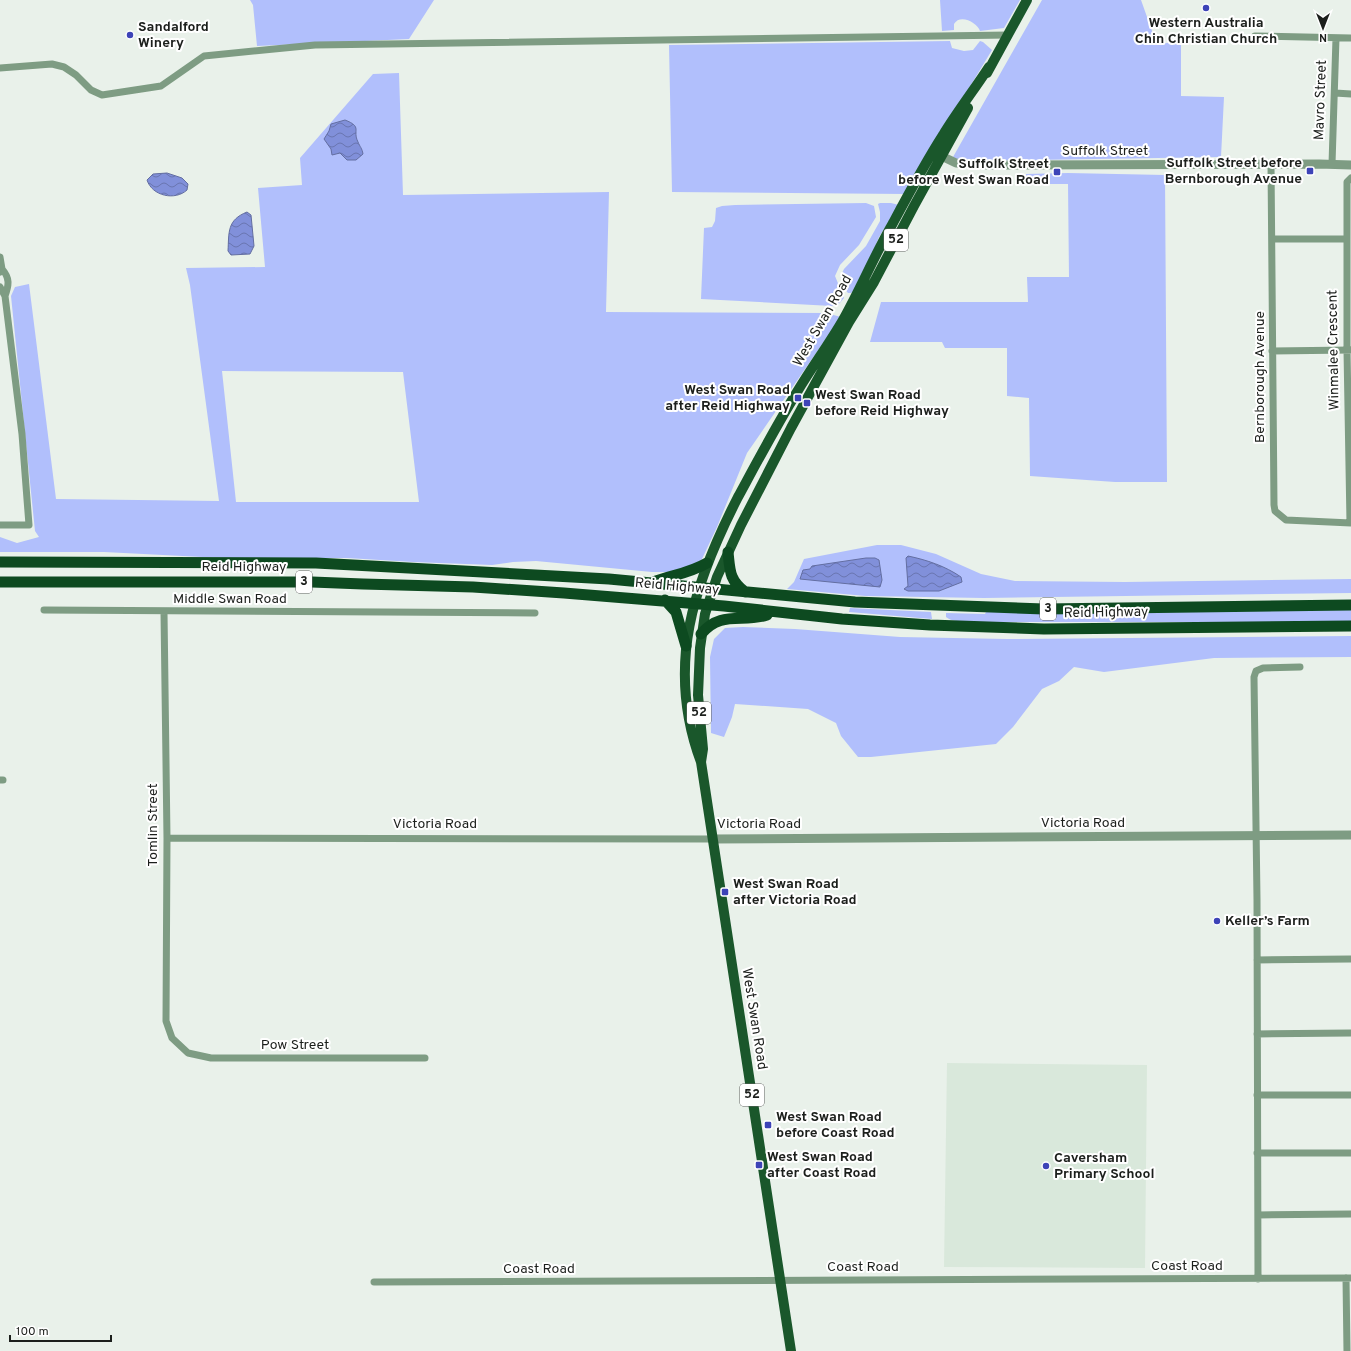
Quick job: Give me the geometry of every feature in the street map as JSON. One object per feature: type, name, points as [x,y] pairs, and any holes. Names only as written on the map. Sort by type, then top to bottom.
[{"type":"highway","points":[[728,552],[731,577],[736,585],[745,592]]},
{"type":"highway","name":"Reid Highway","points":[[0,562],[316,563],[517,573],[653,582],[855,602],[1044,609],[1351,605]]},
{"type":"highway","points":[[653,582],[670,576],[693,571],[707,564]]},
{"type":"highway","name":"Reid Highway","points":[[2,582],[312,582],[480,587],[665,600],[842,619],[923,625],[1044,629],[1351,626]]},
{"type":"highway","points":[[665,600],[676,612],[686,646]]},
{"type":"highway","points":[[701,634],[708,626],[720,620],[743,617],[758,618],[775,612]]},
{"type":"main road","name":"West Swan Road","points":[[791,1351],[701,762],[693,736],[687,708],[684,674],[686,646],[691,616],[707,564],[731,511],[754,467],[798,391],[843,319],[892,223],[938,155],[1027,0]]},
{"type":"main road","name":"West Swan Road","points":[[701,762],[703,749],[699,709],[698,676],[701,634],[713,589],[728,552],[790,428],[849,322],[874,282],[914,206],[938,155]]},
{"type":"street","points":[[0,68],[52,64],[64,67],[76,75],[91,90],[102,94],[161,86],[204,56],[315,45],[1008,35]]},
{"type":"street","points":[[1255,36],[1351,38]]},
{"type":"street","name":"Mavro Street","points":[[1332,164],[1336,38]]},
{"type":"street","points":[[1335,93],[1351,94]]},
{"type":"street","name":"Suffolk Street","points":[[938,155],[961,164],[987,165],[1351,165]]},
{"type":"street","name":"Bernborough Avenue","points":[[1271,164],[1274,505],[1276,511],[1286,520],[1351,523]]},
{"type":"street","name":"Winmalee Crescent","points":[[1351,178],[1347,182],[1351,523]]},
{"type":"street","points":[[1272,239],[1347,239]]},
{"type":"street","points":[[0,257],[1,271],[6,274],[9,280],[9,286],[5,296]]},
{"type":"street","points":[[0,286],[5,296],[22,434],[29,525],[0,525]]},
{"type":"street","points":[[1272,351],[1349,350]]},
{"type":"street","name":"Middle Swan Road","points":[[44,610],[164,612],[535,613]]},
{"type":"street","name":"Tomlin Street","points":[[164,612],[167,838],[166,1021],[172,1038]]},
{"type":"street","points":[[1258,1279],[1254,677],[1256,671],[1263,668],[1300,667]]},
{"type":"street","name":"Victoria Road","points":[[167,838],[712,839],[1351,835]]},
{"type":"street","points":[[1257,960],[1350,960]]},
{"type":"street","points":[[1257,1034],[1351,1033]]},
{"type":"street","name":"Pow Street","points":[[172,1038],[188,1053],[210,1058],[425,1058]]},
{"type":"street","points":[[1257,1095],[1351,1095]]},
{"type":"street","points":[[1257,1153],[1351,1153]]},
{"type":"street","points":[[1258,1215],[1351,1214]]},
{"type":"street","points":[[1347,1351],[1349,1278]]},
{"type":"street","name":"Coast Road","points":[[374,1282],[1349,1278]]},
{"type":"shaded area","points":[[250,0],[434,0],[409,39],[257,46],[253,5]]},
{"type":"shaded area","points":[[940,0],[1020,0],[1004,28],[980,31],[979,28],[972,22],[960,19],[954,24],[954,30],[942,31]]},
{"type":"shaded area","points":[[1042,0],[1141,0],[1157,45],[1181,40],[1181,96],[1224,97],[1221,157],[978,161],[974,159],[966,161],[953,157]]},
{"type":"shaded area","points":[[950,41],[952,48],[964,51],[973,50],[980,41],[992,50],[905,194],[672,192],[669,45]]},
{"type":"shaded area","points":[[399,73],[403,195],[609,192],[606,312],[826,313],[841,317],[747,453],[717,527],[702,559],[697,565],[675,572],[652,572],[536,561],[492,565],[347,558],[222,558],[104,552],[0,552],[0,537],[17,543],[39,537],[35,531],[11,296],[15,287],[29,284],[56,499],[219,501],[190,285],[186,268],[265,267],[258,188],[302,185],[300,158],[373,74]],"holes":[[[222,371],[403,372],[419,502],[236,502]]]},
{"type":"shaded area","points":[[1068,173],[1165,175],[1167,482],[1115,482],[1030,476],[1029,398],[1007,396],[1007,348],[945,348],[942,342],[870,342],[881,302],[1028,302],[1027,277],[1069,277],[1068,184],[1026,184],[1026,174]]},
{"type":"shaded area","points":[[866,203],[874,206],[876,217],[859,245],[840,265],[835,276],[844,298],[838,305],[832,306],[701,299],[704,228],[712,227],[715,221],[716,208],[735,205]]},
{"type":"shaded area","points":[[878,204],[899,205],[879,237],[865,271],[854,291],[848,293],[842,286],[841,275],[844,269],[866,246],[880,221]]},
{"type":"shaded area","points":[[877,545],[901,545],[936,554],[981,574],[1015,581],[1125,582],[1351,579],[1351,593],[984,598],[866,596],[787,589],[794,582],[804,559]]},
{"type":"shaded area","points":[[850,608],[931,612],[932,619],[849,612]]},
{"type":"shaded area","points":[[1351,609],[1351,622],[960,622],[946,617],[946,613],[985,614],[986,612]]},
{"type":"shaded area","points":[[743,627],[795,629],[900,637],[1007,639],[1351,636],[1351,657],[1214,658],[1104,672],[1074,667],[1059,681],[1042,689],[1013,727],[996,744],[871,757],[858,757],[841,736],[836,723],[808,709],[735,704],[732,717],[724,737],[711,733],[710,657],[714,639],[725,628]]},
{"type":"shaded area","name":"Caversham Primary School","points":[[947,1063],[1147,1065],[1145,1268],[944,1267]]},
{"type":"water","points":[[345,120],[354,125],[356,129],[356,138],[363,152],[363,154],[356,160],[347,160],[340,153],[332,155],[331,149],[324,139],[331,124]]},
{"type":"water","points":[[167,173],[182,178],[188,184],[187,190],[170,196],[154,190],[147,180],[153,174]]},
{"type":"water","points":[[247,212],[251,215],[254,246],[250,254],[231,255],[228,251],[230,227],[240,215]]},
{"type":"water","points":[[908,556],[949,570],[961,577],[962,582],[939,591],[908,591],[904,589],[908,586],[906,558]]},
{"type":"water","points":[[875,558],[879,560],[882,580],[880,587],[800,579],[803,570],[810,569],[812,566]]},
{"type":"place","name":"Western Australia Chin Christian Church","points":[[1206,8]]},
{"type":"place","name":"Sandalford Winery","points":[[130,35]]},
{"type":"place","name":"Suffolk Street before Bernborough Avenue","points":[[1310,171]]},
{"type":"place","name":"Suffolk Street before West Swan Road","points":[[1057,172]]},
{"type":"place","name":"West Swan Road after Reid Highway","points":[[798,398]]},
{"type":"place","name":"West Swan Road before Reid Highway","points":[[807,403]]},
{"type":"place","name":"West Swan Road after Victoria Road","points":[[725,892]]},
{"type":"place","name":"Keller’s Farm","points":[[1217,921]]},
{"type":"place","name":"West Swan Road before Coast Road","points":[[768,1125]]},
{"type":"place","name":"West Swan Road after Coast Road","points":[[759,1165]]},
{"type":"place","name":"Caversham Primary School","points":[[1046,1166]]}]
